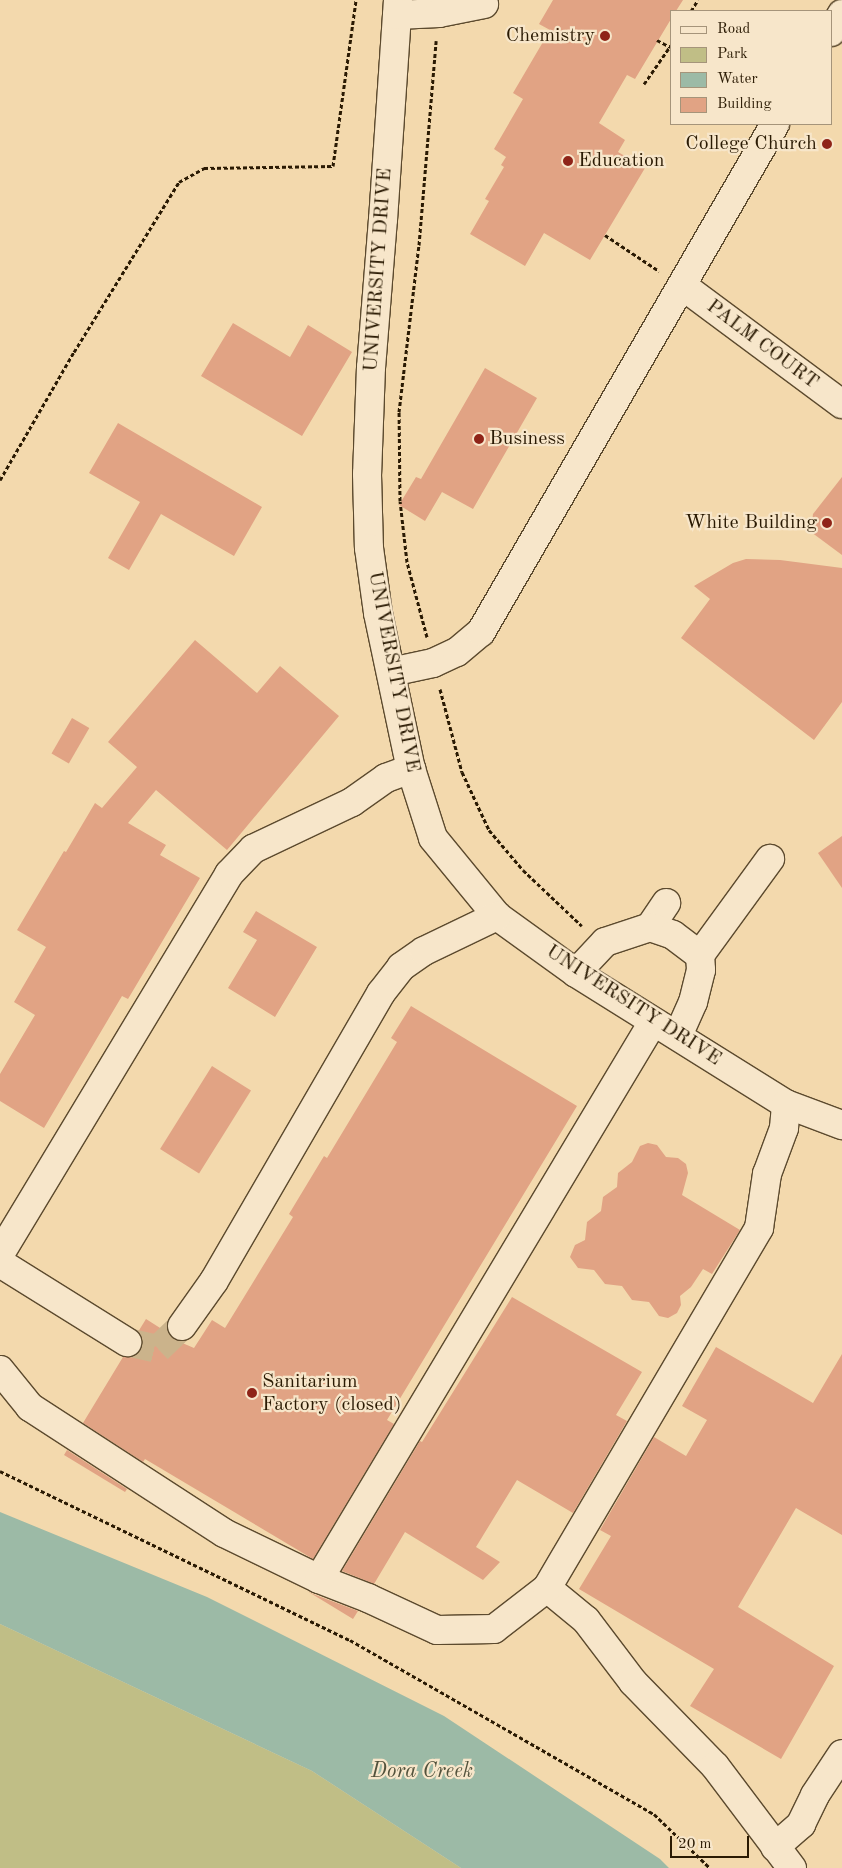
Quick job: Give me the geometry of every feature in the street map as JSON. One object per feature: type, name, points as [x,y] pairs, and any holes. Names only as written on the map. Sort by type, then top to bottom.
[{"type":"street","points":[[398,7],[439,13],[484,4]]},
{"type":"street","name":"UNIVERSITY DRIVE","points":[[398,7],[384,219],[370,368],[367,474],[369,548],[378,612],[411,769],[434,838],[497,916],[576,973],[786,1104],[842,1125]]},
{"type":"street","points":[[832,30],[842,14]]},
{"type":"street","points":[[391,672],[433,663],[457,652],[481,632],[774,125]]},
{"type":"street","name":"PALM COURT","points":[[682,286],[842,404]]},
{"type":"street","points":[[0,1254],[230,874],[253,849],[352,802],[386,778],[411,769]]},
{"type":"street","points":[[678,1036],[692,1002],[701,970],[700,955],[770,858]]},
{"type":"street","points":[[576,973],[605,942],[650,927],[666,903]]},
{"type":"street","points":[[182,1326],[214,1280],[381,993],[401,967],[424,951],[497,916]]},
{"type":"street","points":[[650,927],[674,936],[700,955]]},
{"type":"street","points":[[319,1579],[653,1022]]},
{"type":"street","points":[[0,1370],[30,1407],[224,1533],[319,1579],[368,1598],[437,1630],[494,1629],[547,1588],[760,1228],[767,1174],[784,1128],[786,1104]]},
{"type":"street","points":[[0,1263],[127,1342]]},
{"type":"street","points":[[547,1588],[586,1620],[633,1682],[715,1766],[792,1868]]},
{"type":"street","points":[[775,1847],[801,1824],[815,1796],[842,1754]]},
{"type":"path","points":[[0,480],[74,352],[179,182],[204,168],[333,166],[356,0]]},
{"type":"path","points":[[439,13],[419,245],[399,412],[400,501],[408,562],[462,772],[489,830],[523,870],[582,926],[605,942]]},
{"type":"path","points":[[644,84],[670,46],[657,40]]},
{"type":"path","points":[[606,235],[682,286]]},
{"type":"path","points":[[0,1471],[350,1640],[654,1814],[710,1868]]},
{"type":"green space","points":[[0,1624],[312,1771],[461,1868],[0,1868]]},
{"type":"water","name":"Dora Creek","points":[[0,1512],[207,1597],[444,1716],[660,1859],[669,1868],[461,1868],[312,1771],[0,1624]]},
{"type":"building","name":"Education","points":[[553,0],[683,0],[677,10],[670,10],[670,21],[635,79],[627,75],[599,123],[625,140],[618,152],[645,168],[590,260],[544,233],[525,266],[470,234],[489,201],[485,199],[504,167],[501,165],[506,157],[494,149],[523,99],[513,93],[550,30],[539,24]]},
{"type":"building","points":[[233,323],[290,357],[308,325],[352,352],[302,436],[201,376]]},
{"type":"building","name":"Business","points":[[485,368],[537,398],[473,509],[442,492],[425,521],[399,505],[416,477],[421,479]]},
{"type":"building","points":[[118,423],[262,507],[234,556],[161,514],[129,570],[108,558],[140,502],[89,473]]},
{"type":"building","name":"White Building","points":[[842,477],[842,555],[811,532],[813,514]]},
{"type":"building","points":[[746,559],[780,560],[842,568],[842,702],[814,740],[681,638],[710,599],[694,586],[733,563]]},
{"type":"building","points":[[195,640],[257,693],[280,666],[339,716],[227,850],[156,790],[128,823],[166,845],[160,855],[200,878],[128,999],[122,996],[44,1128],[0,1101],[0,1074],[35,1015],[14,1002],[46,947],[17,930],[95,803],[102,808],[137,767],[108,742]]},
{"type":"building","points":[[72,718],[89,728],[69,764],[52,754]]},
{"type":"building","points":[[842,836],[842,888],[818,853]]},
{"type":"building","points":[[256,911],[317,947],[275,1017],[228,988],[257,940],[243,932]]},
{"type":"building","points":[[411,1006],[577,1106],[387,1420],[394,1424],[313,1559],[145,1459],[143,1462],[83,1423],[123,1357],[134,1356],[140,1350],[143,1342],[138,1332],[146,1319],[168,1333],[173,1339],[194,1348],[212,1320],[225,1328],[293,1217],[289,1214],[324,1156],[327,1158],[397,1042],[391,1038]]},
{"type":"building","points":[[212,1066],[251,1090],[199,1173],[160,1149]]},
{"type":"building","points":[[648,1143],[657,1145],[666,1157],[678,1158],[686,1164],[688,1173],[682,1195],[740,1230],[712,1274],[703,1269],[691,1287],[680,1296],[681,1305],[677,1313],[668,1318],[659,1316],[649,1302],[632,1300],[622,1286],[605,1284],[594,1270],[578,1268],[570,1257],[575,1245],[585,1240],[587,1222],[601,1211],[603,1197],[617,1187],[618,1173],[632,1162],[640,1146]]},
{"type":"building","points":[[512,1297],[642,1372],[616,1415],[627,1421],[573,1513],[517,1480],[476,1547],[500,1562],[483,1580],[405,1532],[374,1584],[342,1571],[420,1441],[422,1442]]},
{"type":"building","points":[[716,1347],[813,1403],[842,1354],[842,1535],[796,1508],[738,1607],[834,1666],[781,1759],[690,1706],[714,1669],[579,1589],[611,1536],[600,1530],[654,1437],[686,1456],[707,1420],[682,1406]]},
{"type":"building","points":[[67,1450],[127,1489],[125,1492],[64,1455]]},
{"type":"building","points":[[307,1591],[313,1594],[358,1611],[353,1619]]},
{"type":"tunnel","points":[[127,1342],[158,1349],[182,1326]]},
{"type":"place","name":"Chemistry","points":[[605,36]]},
{"type":"place","name":"College Church","points":[[827,144]]},
{"type":"place","name":"Education","points":[[568,161]]},
{"type":"place","name":"Business","points":[[479,439]]},
{"type":"place","name":"White Building","points":[[827,523]]},
{"type":"place","name":"Sanitarium Factory (closed)","points":[[252,1393]]}]
